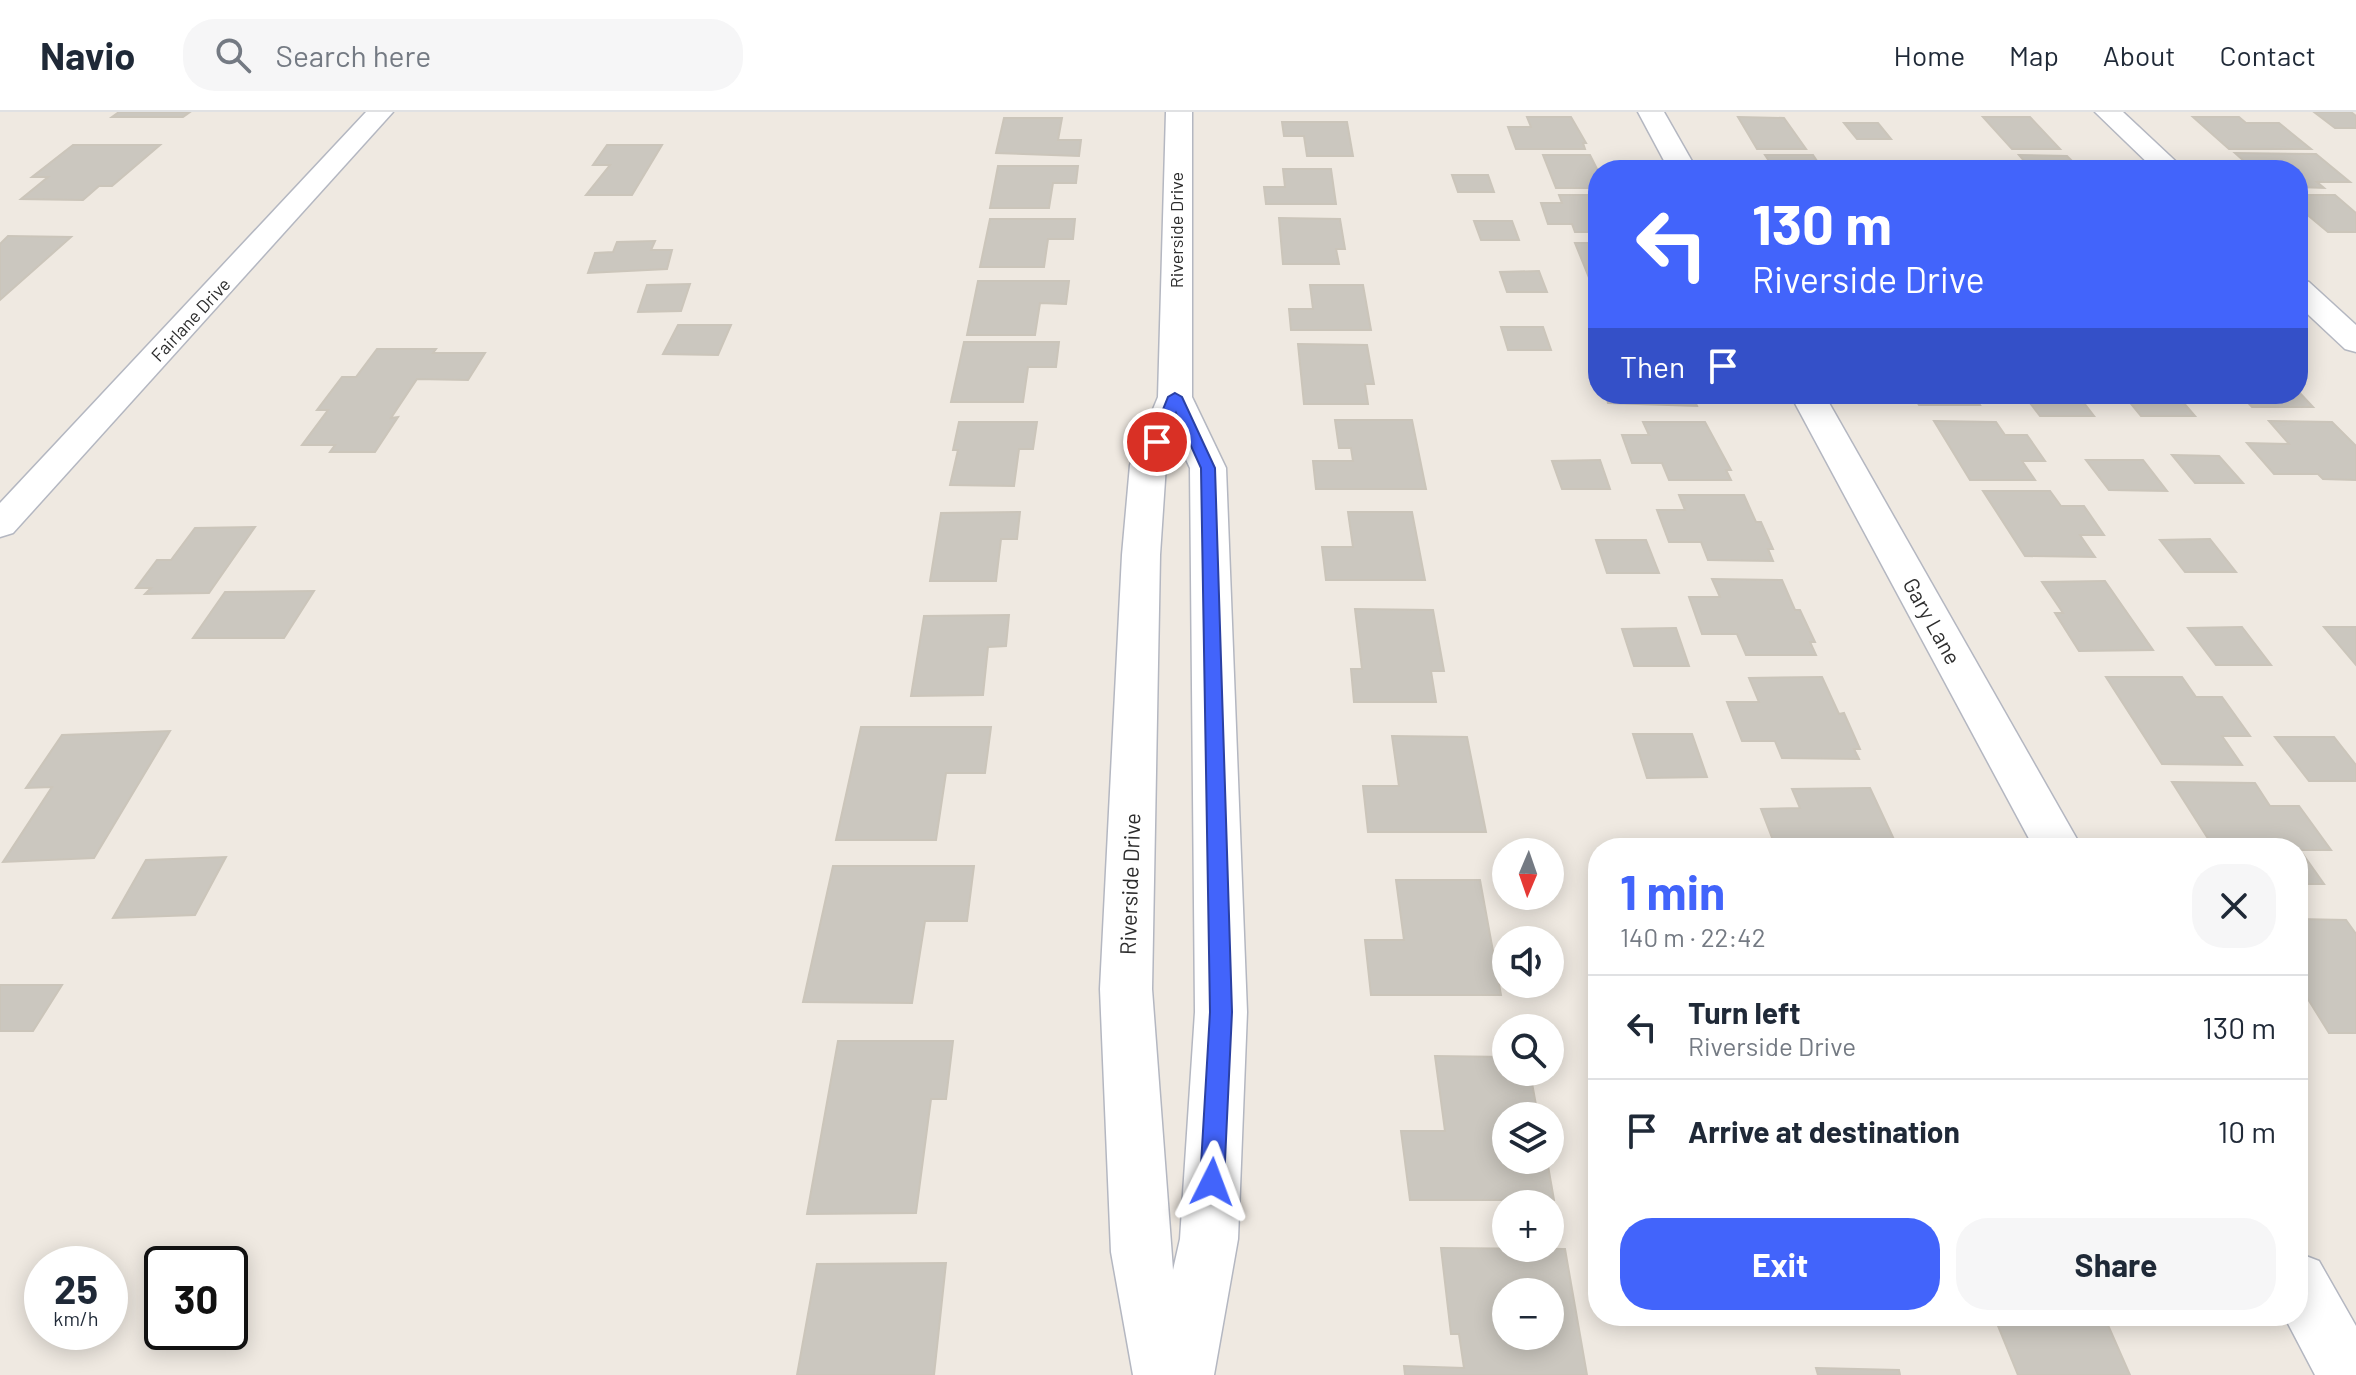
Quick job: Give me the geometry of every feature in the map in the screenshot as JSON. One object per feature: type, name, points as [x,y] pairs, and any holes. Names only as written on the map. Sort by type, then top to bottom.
[{"type":"street","name":"Fairlane Drive","points":[[0,525],[380,112]]},
{"type":"street","name":"Riverside Drive","points":[[1164,1375],[1140,1252],[1126,989],[1141,555],[1148,465],[1175,397],[1179,112]]},
{"type":"street","points":[[1651,112],[1677,160]]},
{"type":"street","points":[[2108,112],[2160,160]]},
{"type":"street","points":[[2308,297],[2356,342]]},
{"type":"street","name":"Riverside Drive","points":[[1175,397],[1208,468],[1221,1012],[1209,1239],[1183,1375]]},
{"type":"street","name":"Gary Lane","points":[[1813,404],[2052,838]]},
{"type":"street","points":[[2308,1300],[2349,1375]]},
{"type":"building","points":[[119,112],[190,112],[183,117],[112,117]]},
{"type":"building","points":[[2314,112],[2351,112],[2356,116],[2356,128],[2335,128]]},
{"type":"building","points":[[1527,117],[1571,117],[1586,143],[1583,143],[1585,149],[1516,149],[1508,127],[1531,127]]},
{"type":"building","points":[[1738,117],[1784,118],[1806,149],[1757,149]]},
{"type":"building","points":[[1983,117],[2030,117],[2060,149],[2012,149]]},
{"type":"building","points":[[2193,117],[2239,117],[2246,123],[2279,123],[2311,149],[2229,149]]},
{"type":"building","points":[[1004,118],[1062,118],[1058,140],[1081,140],[1079,156],[996,153]]},
{"type":"building","points":[[1282,122],[1347,122],[1353,156],[1307,156],[1304,136],[1284,136]]},
{"type":"building","points":[[1844,123],[1878,123],[1891,139],[1857,139]]},
{"type":"building","points":[[73,145],[160,145],[112,186],[99,186],[83,200],[21,199],[48,177],[32,177]]},
{"type":"building","points":[[607,145],[662,145],[632,195],[586,195],[610,165],[593,165]]},
{"type":"building","points":[[2235,153],[2316,154],[2350,182],[2317,182],[2324,188],[2308,187],[2308,160],[2243,160]]},
{"type":"building","points":[[1543,155],[1590,155],[1592,160],[1588,160],[1588,188],[1556,188]]},
{"type":"building","points":[[1765,155],[1813,155],[1816,160],[1768,160]]},
{"type":"building","points":[[2019,155],[2067,156],[2071,160],[2023,160]]},
{"type":"building","points":[[998,166],[1078,166],[1076,183],[1053,183],[1049,208],[990,208]]},
{"type":"building","points":[[1283,169],[1331,169],[1336,204],[1266,204],[1264,187],[1285,187]]},
{"type":"building","points":[[1452,175],[1488,175],[1494,192],[1458,192]]},
{"type":"building","points":[[1559,195],[1588,195],[1588,232],[1575,232],[1572,224],[1548,224],[1541,203],[1562,203]]},
{"type":"building","points":[[2308,195],[2335,195],[2356,213],[2356,232],[2328,232],[2308,215]]},
{"type":"building","points":[[1279,218],[1340,219],[1345,249],[1336,249],[1339,264],[1283,264]]},
{"type":"building","points":[[990,219],[1075,219],[1073,239],[1048,239],[1044,267],[980,267]]},
{"type":"building","points":[[1474,221],[1512,221],[1519,240],[1481,240]]},
{"type":"building","points":[[8,236],[71,237],[0,300],[0,244]]},
{"type":"building","points":[[655,241],[651,250],[672,250],[667,269],[588,273],[595,253],[613,252],[617,242]]},
{"type":"building","points":[[1575,243],[1588,243],[1588,275]]},
{"type":"building","points":[[1539,271],[1547,292],[1507,292],[1500,272]]},
{"type":"building","points":[[978,281],[1069,281],[1066,304],[1040,303],[1035,335],[967,335]]},
{"type":"building","points":[[690,284],[681,311],[638,312],[647,285]]},
{"type":"building","points":[[1310,285],[1363,285],[1371,330],[1291,330],[1289,309],[1313,309]]},
{"type":"building","points":[[678,325],[731,325],[718,355],[663,354]]},
{"type":"building","points":[[1501,327],[1543,327],[1551,350],[1508,350]]},
{"type":"building","points":[[964,342],[1059,342],[1056,367],[1028,367],[1023,402],[951,402]]},
{"type":"building","points":[[1298,344],[1367,345],[1374,384],[1365,384],[1368,404],[1304,404]]},
{"type":"building","points":[[377,349],[485,353],[468,380],[417,379],[391,418],[398,417],[375,452],[330,452],[335,445],[302,445],[328,410],[317,410],[342,377],[356,377]]},
{"type":"building","points":[[2308,402],[2313,407],[2252,407],[2249,404]]},
{"type":"building","points":[[1638,404],[1696,404],[1697,406]]},
{"type":"building","points":[[1918,404],[1980,405],[1919,405]]},
{"type":"building","points":[[2031,404],[2085,404],[2094,416],[2040,416]]},
{"type":"building","points":[[2131,404],[2185,404],[2195,416],[2141,416]]},
{"type":"building","points":[[1335,420],[1412,420],[1426,489],[1316,489],[1313,461],[1353,461],[1351,448],[1339,448]]},
{"type":"building","points":[[1934,421],[1996,422],[2005,435],[2027,435],[2045,461],[2022,461],[2035,480],[1970,480]]},
{"type":"building","points":[[2269,421],[2332,422],[2356,446],[2356,480],[2323,479],[2318,474],[2274,474],[2247,443],[2289,444]]},
{"type":"building","points":[[959,422],[1037,422],[1033,449],[1019,449],[1014,486],[950,485],[958,450],[953,450]]},
{"type":"building","points":[[1643,422],[1705,422],[1731,470],[1726,470],[1731,480],[1669,480],[1662,463],[1632,463],[1622,435],[1649,435]]},
{"type":"building","points":[[2172,455],[2219,456],[2243,483],[2195,483]]},
{"type":"building","points":[[1600,460],[1610,489],[1562,489],[1552,461]]},
{"type":"building","points":[[2086,460],[2143,460],[2167,491],[2109,490]]},
{"type":"building","points":[[1983,491],[2050,491],[2061,506],[2084,506],[2104,535],[2080,535],[2095,557],[2025,556]]},
{"type":"building","points":[[1679,495],[1744,495],[1773,549],[1768,549],[1773,561],[1708,560],[1701,542],[1669,542],[1657,510],[1685,510]]},
{"type":"building","points":[[1020,512],[1017,539],[1001,539],[996,581],[930,581],[941,513]]},
{"type":"building","points":[[1348,512],[1412,512],[1425,580],[1326,580],[1322,547],[1353,547]]},
{"type":"building","points":[[255,527],[209,593],[145,594],[151,588],[136,588],[157,560],[171,560],[195,528]]},
{"type":"building","points":[[2210,539],[2236,572],[2185,572],[2160,540]]},
{"type":"building","points":[[1596,540],[1646,540],[1659,573],[1607,573]]},
{"type":"building","points":[[1712,579],[1782,580],[1795,610],[1800,610],[1815,642],[1810,642],[1816,655],[1746,655],[1737,634],[1702,634],[1689,597],[1720,597]]},
{"type":"building","points":[[2105,581],[2153,650],[2079,651],[2055,613],[2063,613],[2042,582]]},
{"type":"building","points":[[314,591],[284,638],[193,638],[225,592]]},
{"type":"building","points":[[1355,609],[1433,610],[1444,671],[1431,671],[1436,702],[1354,702],[1351,669],[1362,669]]},
{"type":"building","points":[[1009,615],[1006,646],[988,647],[983,695],[911,696],[924,616]]},
{"type":"building","points":[[2242,627],[2271,665],[2216,665],[2188,628]]},
{"type":"building","points":[[2324,627],[2356,627],[2356,665]]},
{"type":"building","points":[[1676,628],[1689,666],[1634,666],[1622,629]]},
{"type":"building","points":[[1822,677],[1839,714],[1844,713],[1860,749],[1854,749],[1859,759],[1782,758],[1775,741],[1742,741],[1727,702],[1759,702],[1749,678]]},
{"type":"building","points":[[2106,677],[2182,677],[2196,697],[2222,697],[2250,736],[2222,736],[2242,765],[2162,764]]},
{"type":"building","points":[[861,727],[991,727],[985,773],[946,773],[936,840],[836,840]]},
{"type":"building","points":[[170,731],[94,858],[3,862],[52,787],[26,788],[62,735]]},
{"type":"building","points":[[1633,734],[1692,734],[1707,777],[1647,778]]},
{"type":"building","points":[[1392,736],[1467,737],[1486,832],[1368,832],[1363,786],[1399,786]]},
{"type":"building","points":[[2275,737],[2334,737],[2356,765],[2356,781],[2309,781]]},
{"type":"building","points":[[2172,782],[2255,783],[2270,806],[2299,806],[2331,850],[2308,850],[2308,838],[2208,838]]},
{"type":"building","points":[[1870,788],[1893,838],[1772,838],[1761,809],[1800,808],[1792,789]]},
{"type":"building","points":[[226,857],[195,915],[113,918],[146,860]]},
{"type":"building","points":[[2308,861],[2324,884],[2308,884]]},
{"type":"building","points":[[833,866],[974,866],[967,921],[925,921],[912,1003],[803,1002]]},
{"type":"building","points":[[1396,880],[1480,880],[1492,946],[1492,995],[1371,995],[1365,940],[1404,940]]},
{"type":"building","points":[[2308,919],[2346,920],[2356,934],[2356,1033],[2329,1033],[2308,999]]},
{"type":"building","points":[[0,985],[62,985],[33,1031],[0,1031]]},
{"type":"building","points":[[838,1041],[953,1041],[946,1099],[931,1099],[916,1213],[807,1214]]},
{"type":"building","points":[[1435,1056],[1492,1057],[1492,1086],[1533,1086],[1535,1102],[1492,1102],[1492,1174],[1549,1174],[1552,1190],[1492,1190],[1492,1200],[1410,1200],[1401,1131],[1445,1131]]},
{"type":"building","points":[[1441,1248],[1492,1248],[1492,1262],[1564,1262],[1565,1249],[1587,1375],[1405,1375],[1404,1366],[1464,1368],[1459,1334],[1451,1334]]},
{"type":"building","points":[[946,1263],[934,1375],[797,1375],[817,1264]]},
{"type":"building","points":[[1998,1326],[2108,1326],[2130,1375],[2018,1375]]},
{"type":"building","points":[[1816,1368],[1899,1370],[1900,1375],[1818,1375]]},
{"type":"route","points":[[1157,442],[1175,397],[1208,468],[1221,1012],[1212,1182]]}]
